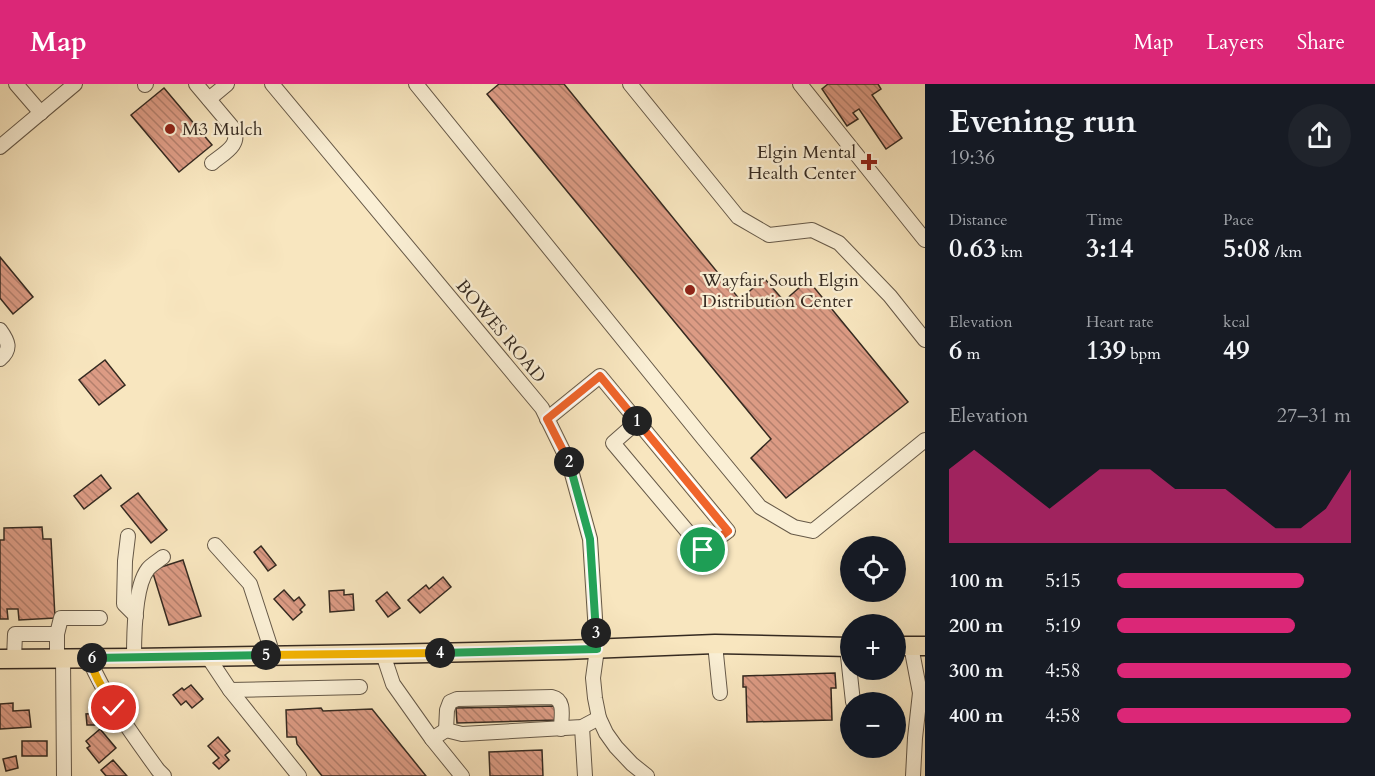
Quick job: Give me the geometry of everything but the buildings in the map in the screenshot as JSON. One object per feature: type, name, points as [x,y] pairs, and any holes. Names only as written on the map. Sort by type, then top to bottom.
[{"type":"main road","points":[[7,659],[383,654],[715,644],[840,647]]},
{"type":"street","points":[[16,84],[41,113]]},
{"type":"street","points":[[0,147],[75,84]]},
{"type":"street","points":[[196,84],[236,134],[232,147],[212,163]]},
{"type":"street","points":[[209,99],[227,84]]},
{"type":"street","name":"BOWES ROAD","points":[[272,84],[542,408],[569,463],[590,539],[597,649],[593,678],[599,718]]},
{"type":"street","points":[[416,84],[760,507],[794,527],[813,531],[925,440]]},
{"type":"street","points":[[630,84],[738,218],[769,235],[812,230],[839,243],[890,296],[925,340]]},
{"type":"street","points":[[800,84],[925,240]]},
{"type":"street","points":[[0,330],[8,348],[0,359]]},
{"type":"street","points":[[547,419],[600,376],[638,421],[728,531],[703,550],[613,443],[638,421]]},
{"type":"street","points":[[128,536],[124,604],[136,616]]},
{"type":"street","points":[[215,544],[250,584],[273,655]]},
{"type":"street","points":[[134,658],[136,616],[141,584],[148,569],[163,557]]},
{"type":"street","points":[[67,773],[57,634],[61,618],[100,618]]},
{"type":"street","points":[[7,659],[15,634],[57,634]]},
{"type":"street","points":[[715,644],[720,693]]},
{"type":"street","points":[[910,646],[922,692],[915,738],[913,776]]},
{"type":"street","points":[[383,654],[393,684],[432,739],[462,776]]},
{"type":"street","points":[[208,657],[230,690],[299,776]]},
{"type":"street","points":[[88,658],[114,708],[164,776]]},
{"type":"street","points":[[230,690],[360,687]]},
{"type":"street","points":[[446,730],[447,710],[450,702],[457,699],[552,697],[557,698],[561,704],[561,729]]},
{"type":"street","points":[[432,739],[446,730],[462,734],[561,729],[582,727],[599,718],[629,770],[647,776]]},
{"type":"street","points":[[582,727],[585,776]]},
{"type":"place","name":"M3 Mulch","points":[[170,129]]},
{"type":"place","name":"Elgin Mental Health Center","points":[[869,162]]},
{"type":"place","name":"Wayfair South Elgin Distribution Center","points":[[690,290]]},
{"type":"route","points":[[114,708],[88,658],[597,649],[590,539],[569,463],[547,419],[600,376],[728,531],[703,550]]}]
